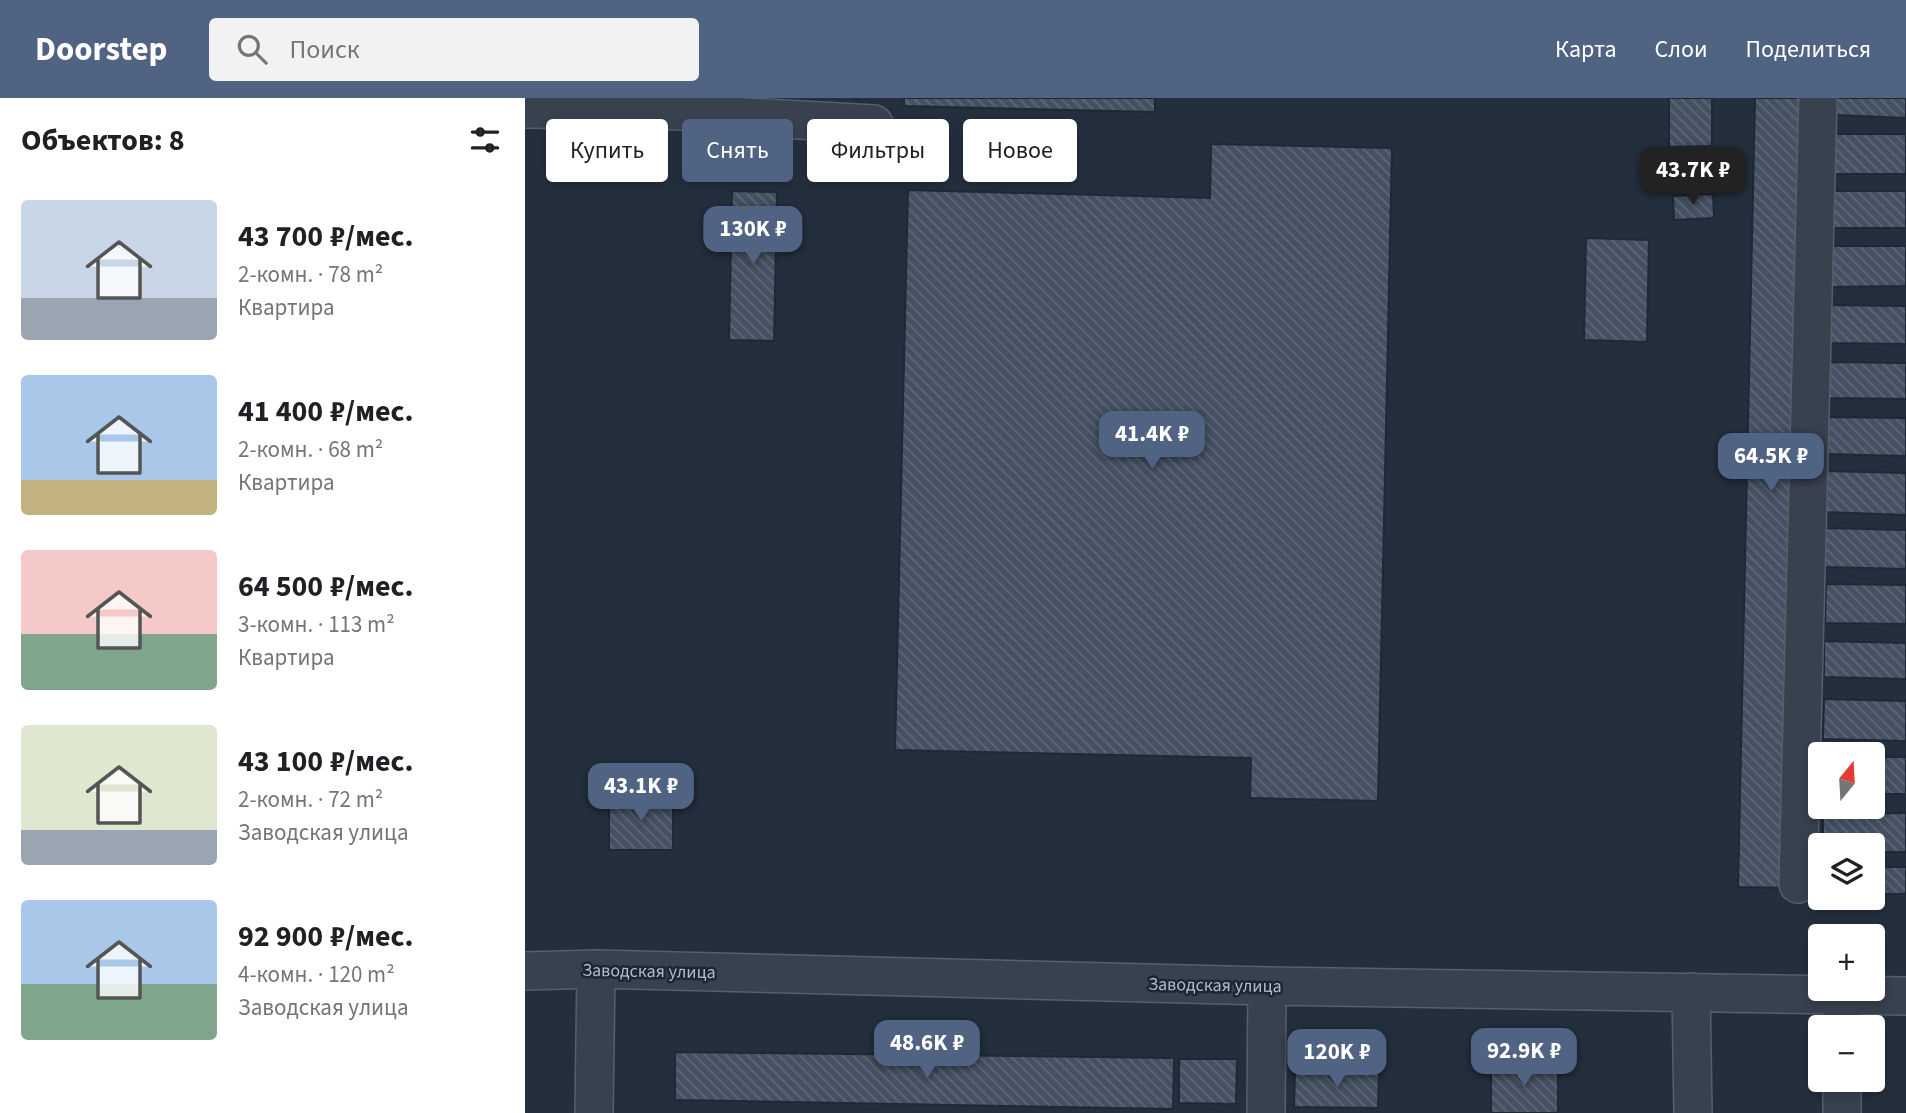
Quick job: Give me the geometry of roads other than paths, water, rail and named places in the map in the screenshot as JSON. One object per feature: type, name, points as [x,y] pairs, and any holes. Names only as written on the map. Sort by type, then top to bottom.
[{"type":"street","points":[[1798,884],[1818,98]]},
{"type":"street","points":[[525,109],[695,111],[728,116],[807,120]]},
{"type":"street","points":[[594,1113],[596,969]]},
{"type":"street","name":"Заводская улица","points":[[525,971],[596,969],[1267,986],[1691,992],[1842,1011],[1906,996]]},
{"type":"street","points":[[1266,1113],[1267,986]]},
{"type":"street","points":[[1691,992],[1693,1113]]},
{"type":"street","points":[[1842,1092],[1842,1113]]}]
